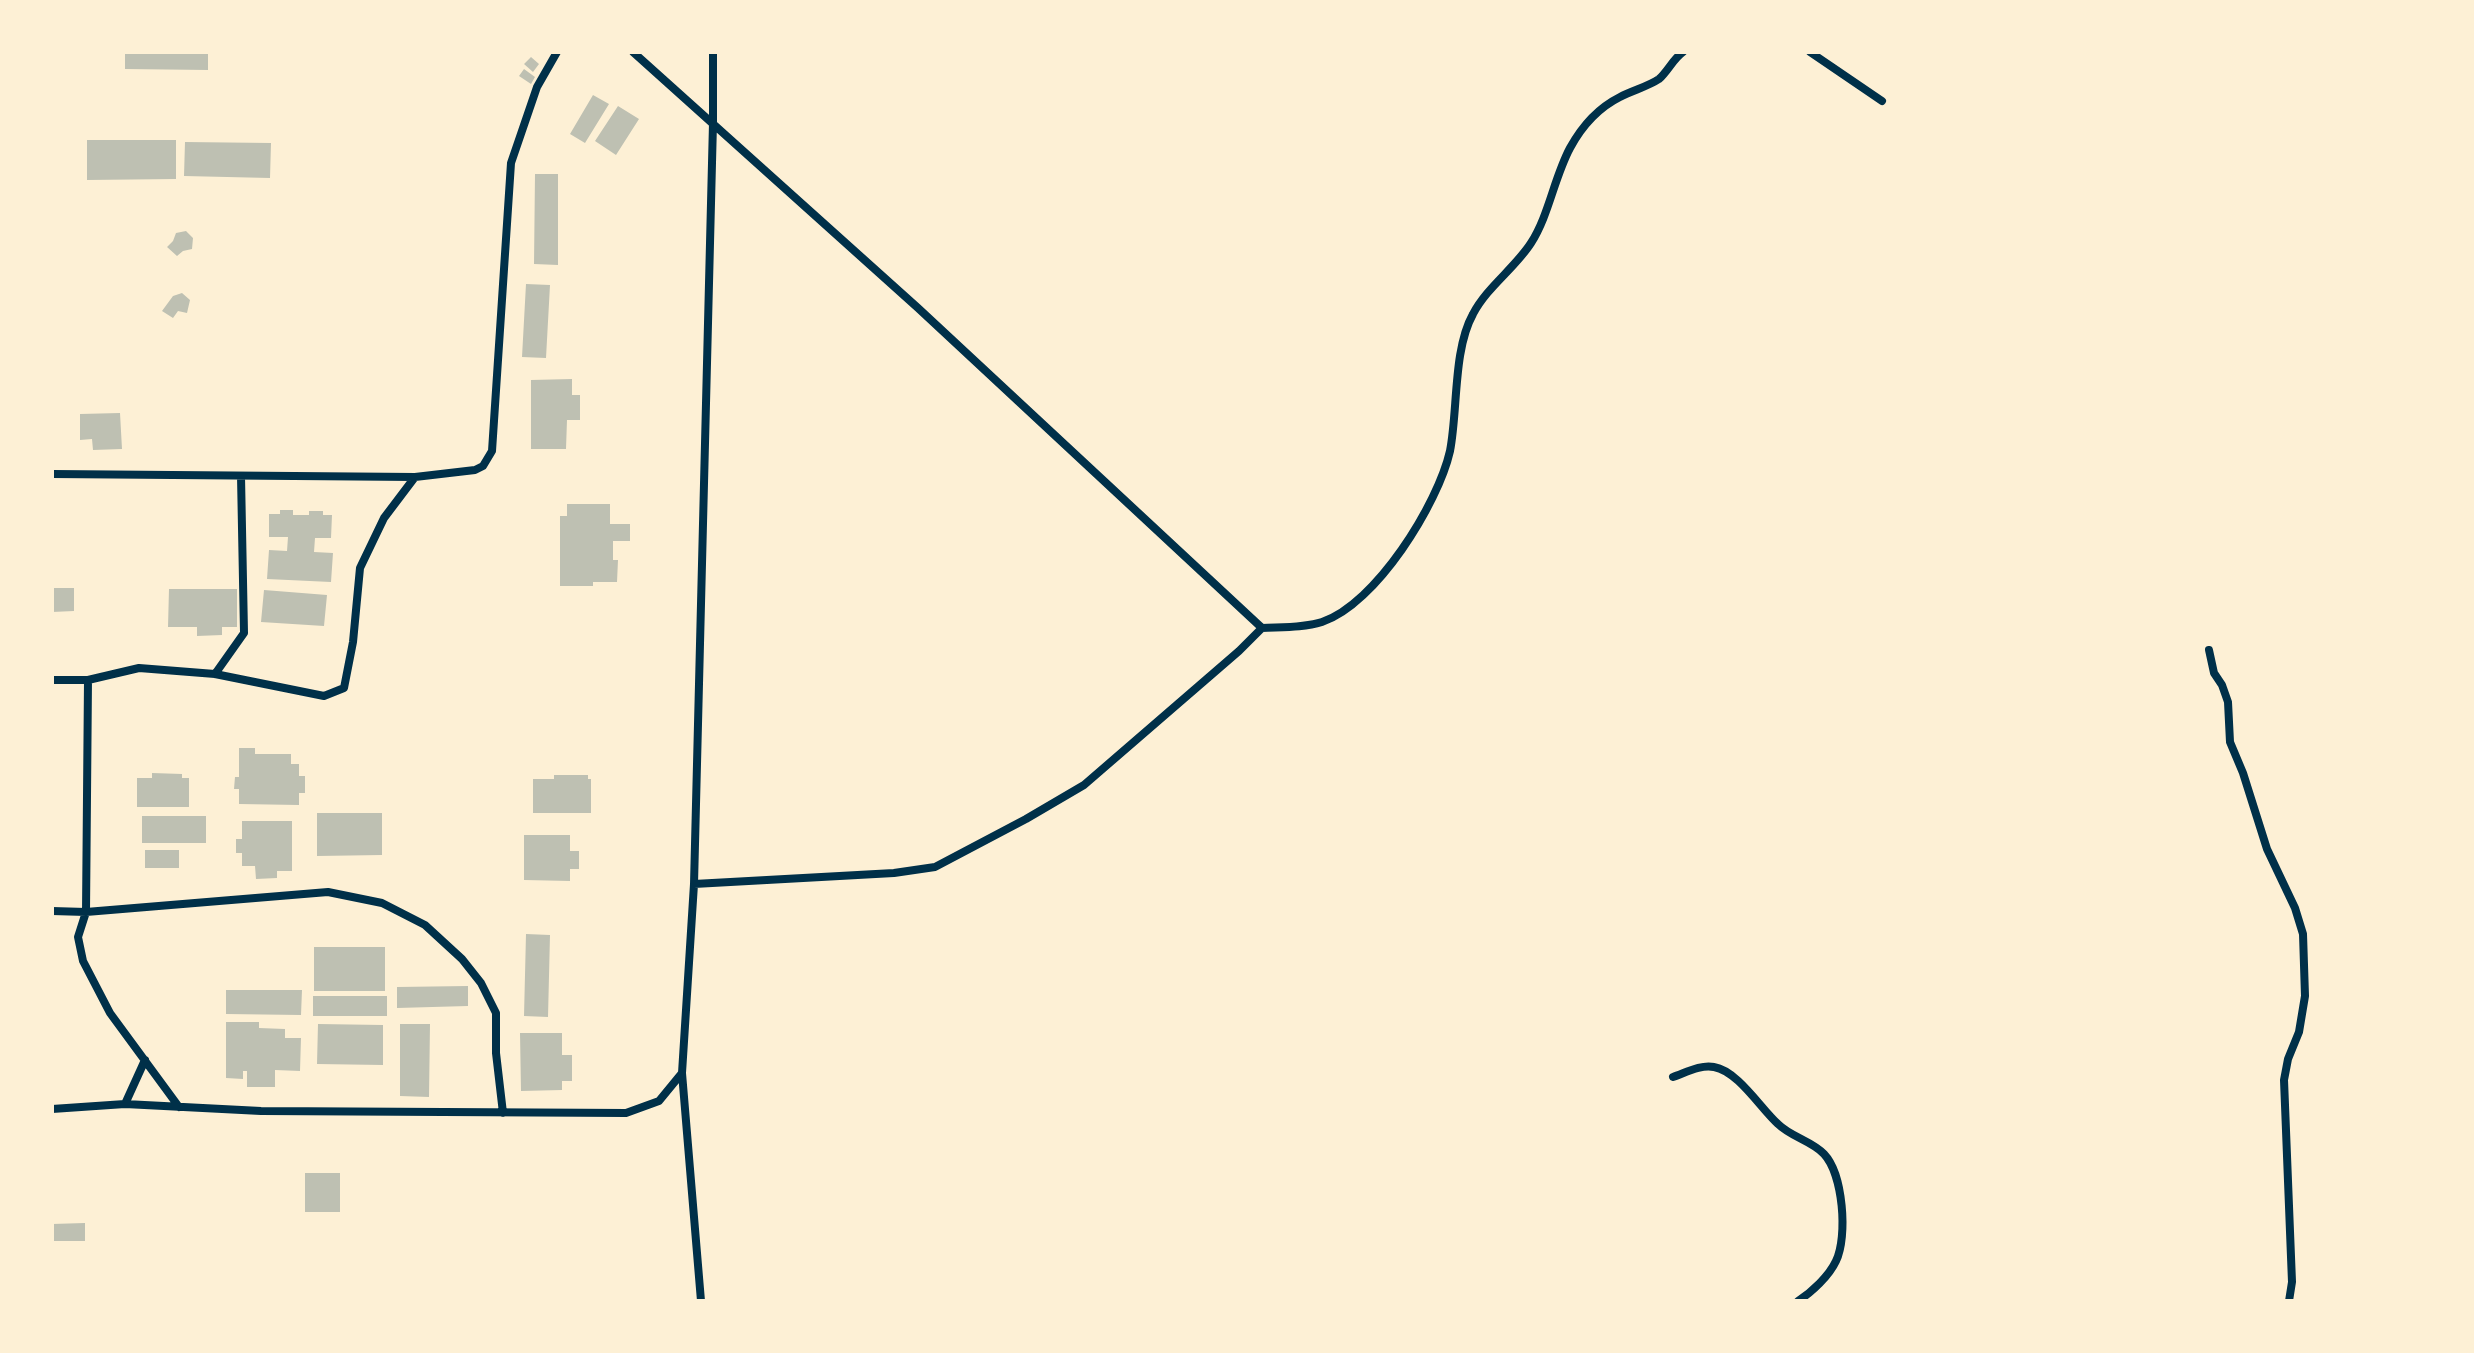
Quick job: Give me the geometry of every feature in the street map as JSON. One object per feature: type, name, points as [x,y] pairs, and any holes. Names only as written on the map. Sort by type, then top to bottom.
[{"type":"street","points":[[52,474],[415,477],[475,470],[483,466],[492,451],[511,163],[537,87],[557,52]]},
{"type":"street","points":[[633,52],[930,319],[1262,628]]},
{"type":"street","points":[[701,1301],[682,1073],[694,884],[713,52]]},
{"type":"street","points":[[694,884],[894,873],[935,867],[1084,785],[1262,628],[1305,626],[1325,621],[1351,606],[1393,562],[1413,533],[1446,464],[1458,374],[1473,313],[1531,243],[1556,177],[1586,123],[1619,97],[1662,77],[1674,58],[1683,52]]},
{"type":"street","points":[[1810,52],[1882,101]]},
{"type":"street","points":[[215,674],[244,633],[241,476]]},
{"type":"street","points":[[52,680],[88,680],[139,668],[215,674],[324,696],[344,688],[353,642],[360,568],[384,518],[415,477]]},
{"type":"street","points":[[2209,650],[2214,673],[2228,702],[2230,742],[2267,849],[2295,908],[2303,934],[2305,996],[2299,1032],[2288,1059],[2284,1080],[2292,1282],[2289,1301]]},
{"type":"street","points":[[88,680],[86,912],[78,937],[83,961],[110,1013],[179,1107]]},
{"type":"street","points":[[52,911],[86,912],[328,892],[382,903],[425,925],[462,959],[481,983],[496,1013],[496,1053],[503,1113]]},
{"type":"street","points":[[125,1104],[145,1060]]},
{"type":"street","points":[[1673,1077],[1701,1067],[1715,1067],[1729,1074],[1779,1126],[1819,1149],[1831,1163],[1839,1183],[1841,1242],[1836,1260],[1827,1273],[1798,1301]]},
{"type":"street","points":[[52,1109],[125,1104],[261,1111],[626,1113],[659,1101],[682,1073]]},
{"type":"building","points":[[125,52],[208,52],[208,70],[125,69]]},
{"type":"building","points":[[531,57],[539,64],[533,72],[524,64]]},
{"type":"building","points":[[524,69],[535,77],[531,84],[519,76]]},
{"type":"building","points":[[593,95],[609,104],[585,143],[570,134]]},
{"type":"building","points":[[618,106],[639,119],[616,155],[595,141]]},
{"type":"building","points":[[87,140],[176,140],[176,179],[87,180]]},
{"type":"building","points":[[185,142],[271,143],[270,178],[184,176]]},
{"type":"building","points":[[535,174],[558,174],[558,265],[534,264]]},
{"type":"building","points":[[186,231],[193,238],[192,249],[177,256],[167,247],[176,233]]},
{"type":"building","points":[[526,284],[550,285],[546,358],[522,357]]},
{"type":"building","points":[[182,293],[190,300],[187,313],[178,311],[173,318],[162,311],[173,296]]},
{"type":"building","points":[[572,379],[572,395],[580,395],[580,420],[567,420],[566,449],[531,449],[531,380]]},
{"type":"building","points":[[120,413],[122,449],[93,450],[92,439],[80,440],[80,414]]},
{"type":"building","points":[[567,504],[610,504],[610,524],[630,524],[630,541],[613,541],[613,560],[618,560],[617,582],[560,586],[560,516],[567,516]]},
{"type":"building","points":[[280,510],[293,510],[293,515],[323,511],[323,515],[332,515],[331,538],[315,538],[314,552],[333,553],[331,582],[267,579],[269,550],[287,551],[288,537],[269,537],[269,514],[280,514]]},
{"type":"building","points":[[52,588],[74,588],[74,611],[52,612]]},
{"type":"building","points":[[169,589],[237,589],[237,627],[222,627],[222,635],[197,636],[197,627],[168,627]]},
{"type":"building","points":[[264,590],[327,595],[324,626],[261,622]]},
{"type":"building","points":[[239,748],[255,748],[255,754],[291,754],[291,764],[299,764],[299,776],[305,776],[305,793],[299,793],[299,805],[239,804],[239,789],[234,789],[235,777],[239,777]]},
{"type":"building","points":[[152,773],[182,774],[182,778],[189,778],[189,807],[137,807],[137,778],[152,778]]},
{"type":"building","points":[[554,775],[588,775],[591,779],[591,813],[533,813],[533,779],[554,779]]},
{"type":"building","points":[[317,813],[382,813],[382,855],[317,856]]},
{"type":"building","points":[[142,816],[206,816],[206,843],[142,843]]},
{"type":"building","points":[[242,821],[292,821],[292,871],[277,871],[277,878],[256,879],[255,866],[242,866],[242,853],[236,853],[236,839],[242,839]]},
{"type":"building","points":[[524,835],[570,835],[570,851],[579,851],[579,869],[570,869],[570,881],[524,880]]},
{"type":"building","points":[[145,850],[179,850],[179,868],[145,868]]},
{"type":"building","points":[[526,934],[550,935],[548,1017],[524,1016]]},
{"type":"building","points":[[314,947],[385,947],[385,991],[314,991]]},
{"type":"building","points":[[468,986],[468,1006],[397,1008],[397,987]]},
{"type":"building","points":[[226,990],[302,990],[301,1015],[226,1014]]},
{"type":"building","points":[[313,996],[387,996],[387,1016],[313,1016]]},
{"type":"building","points":[[226,1022],[259,1022],[259,1028],[285,1029],[285,1038],[301,1038],[300,1071],[275,1070],[275,1087],[247,1087],[247,1071],[243,1071],[243,1079],[226,1078]]},
{"type":"building","points":[[318,1024],[383,1025],[383,1065],[317,1064]]},
{"type":"building","points":[[400,1024],[430,1024],[429,1097],[400,1096]]},
{"type":"building","points":[[520,1033],[562,1033],[562,1055],[572,1055],[572,1081],[562,1081],[562,1090],[521,1091]]},
{"type":"building","points":[[305,1173],[340,1173],[340,1212],[305,1212]]},
{"type":"building","points":[[85,1223],[85,1241],[52,1241],[52,1224]]}]
